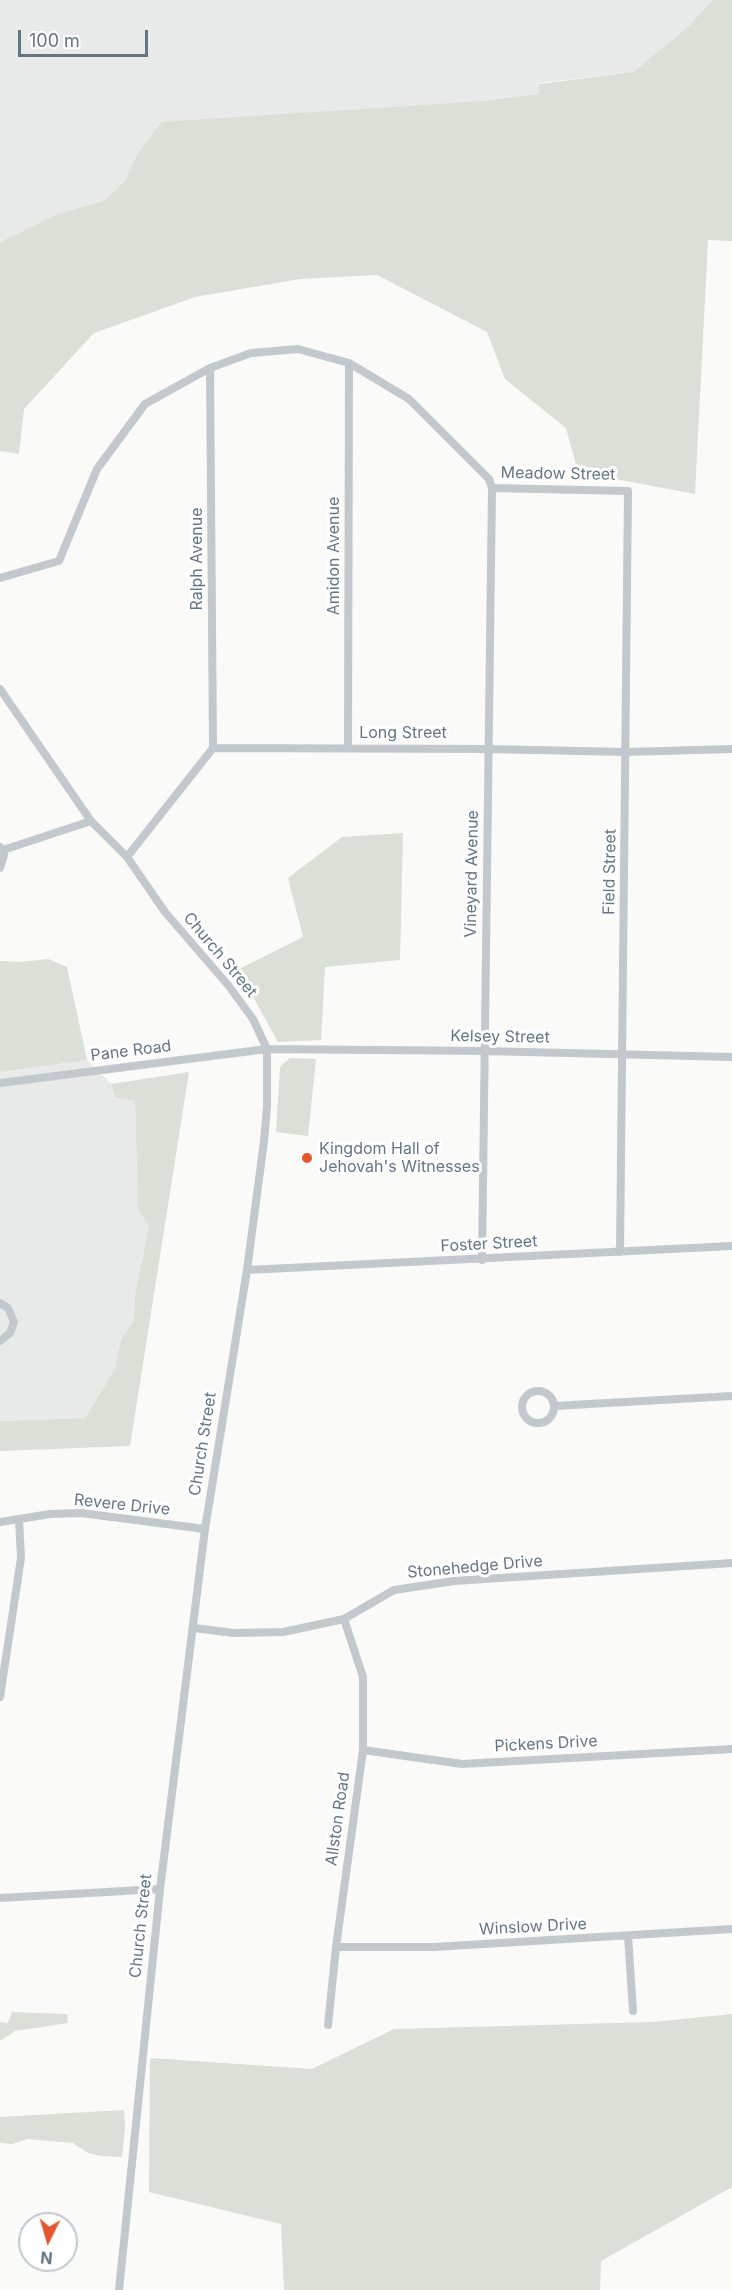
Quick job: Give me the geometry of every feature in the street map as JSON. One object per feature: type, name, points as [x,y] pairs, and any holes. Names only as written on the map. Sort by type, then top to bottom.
[{"type":"street","name":"Meadow Street","points":[[0,578],[59,561],[97,468],[145,404],[210,369],[251,353],[298,349],[349,363],[410,399],[489,479],[492,488],[628,491]]},
{"type":"street","name":"Amidon Avenue","points":[[348,748],[349,363]]},
{"type":"street","name":"Ralph Avenue","points":[[210,369],[213,748]]},
{"type":"street","name":"Vineyard Avenue","points":[[482,1260],[492,488]]},
{"type":"street","name":"Field Street","points":[[620,1252],[628,491]]},
{"type":"street","name":"Church Street","points":[[0,689],[92,821],[127,857],[165,912],[235,994],[253,1019],[267,1049],[264,1141],[247,1270],[205,1529],[160,1889],[119,2290]]},
{"type":"street","name":"Long Street","points":[[213,748],[626,752],[732,749]]},
{"type":"street","points":[[127,857],[213,748]]},
{"type":"street","points":[[0,868],[4,861],[1,848],[92,821]]},
{"type":"street","name":"Kelsey Street","points":[[267,1049],[732,1057]]},
{"type":"street","name":"Pane Road","points":[[0,1083],[267,1049]]},
{"type":"street","name":"Foster Street","points":[[247,1270],[732,1246]]},
{"type":"street","points":[[0,1303],[8,1308],[14,1322],[10,1334],[0,1341]]},
{"type":"street","points":[[554,1406],[732,1396]]},
{"type":"street","name":"Revere Drive","points":[[0,1522],[50,1514],[81,1513],[205,1529]]},
{"type":"street","points":[[0,1697],[21,1558],[19,1519]]},
{"type":"street","name":"Stonehedge Drive","points":[[194,1628],[234,1633],[283,1632],[344,1619],[394,1590],[454,1581],[732,1563]]},
{"type":"street","name":"Allston Road","points":[[328,2025],[336,1947],[363,1750],[363,1677],[344,1619]]},
{"type":"street","name":"Pickens Drive","points":[[363,1750],[462,1764],[732,1749]]},
{"type":"street","points":[[0,1898],[160,1889]]},
{"type":"street","name":"Winslow Drive","points":[[336,1947],[434,1947],[732,1929]]},
{"type":"street","points":[[628,1936],[633,2011]]},
{"type":"shaded area","points":[[0,0],[712,0],[688,27],[633,72],[539,83],[539,94],[137,154],[125,181],[104,201],[57,214],[0,242]]},
{"type":"shaded area","points":[[712,0],[732,0],[732,241],[708,240],[695,494],[578,472],[566,428],[505,379],[487,332],[377,275],[300,279],[195,297],[94,333],[24,409],[19,454],[0,451],[0,242],[57,214],[104,201],[125,181],[137,154],[162,122],[485,101],[539,94],[539,84],[633,72],[688,27]]},
{"type":"shaded area","points":[[403,833],[400,960],[325,967],[321,1040],[278,1042],[251,993],[233,972],[303,937],[288,878],[342,837]]},
{"type":"shaded area","points":[[48,959],[67,967],[87,1060],[0,1072],[0,961],[21,962]]},
{"type":"shaded area","points":[[290,1058],[316,1059],[308,1136],[276,1132],[280,1067]]},
{"type":"shaded area","points":[[87,1060],[111,1084],[115,1097],[135,1100],[138,1209],[149,1226],[135,1295],[134,1320],[121,1339],[115,1369],[85,1418],[0,1421],[0,1072]]},
{"type":"shaded area","points":[[189,1072],[130,1446],[0,1451],[0,1421],[85,1418],[115,1369],[121,1339],[134,1320],[135,1295],[149,1226],[138,1209],[135,1101],[115,1097],[111,1084]]},
{"type":"shaded area","points":[[12,2012],[67,2014],[68,2023],[15,2031],[0,2041],[0,2022],[8,2023]]},
{"type":"shaded area","points":[[732,2014],[732,2187],[601,2261],[600,2290],[284,2290],[281,2224],[149,2192],[150,2058],[312,2069],[394,2029],[653,2022]]},
{"type":"shaded area","points":[[124,2110],[122,2157],[88,2153],[73,2143],[28,2139],[12,2144],[0,2143],[0,2117]]},
{"type":"place","name":"Kingdom Hall of Jehovah's Witnesses","points":[[307,1158]]}]
